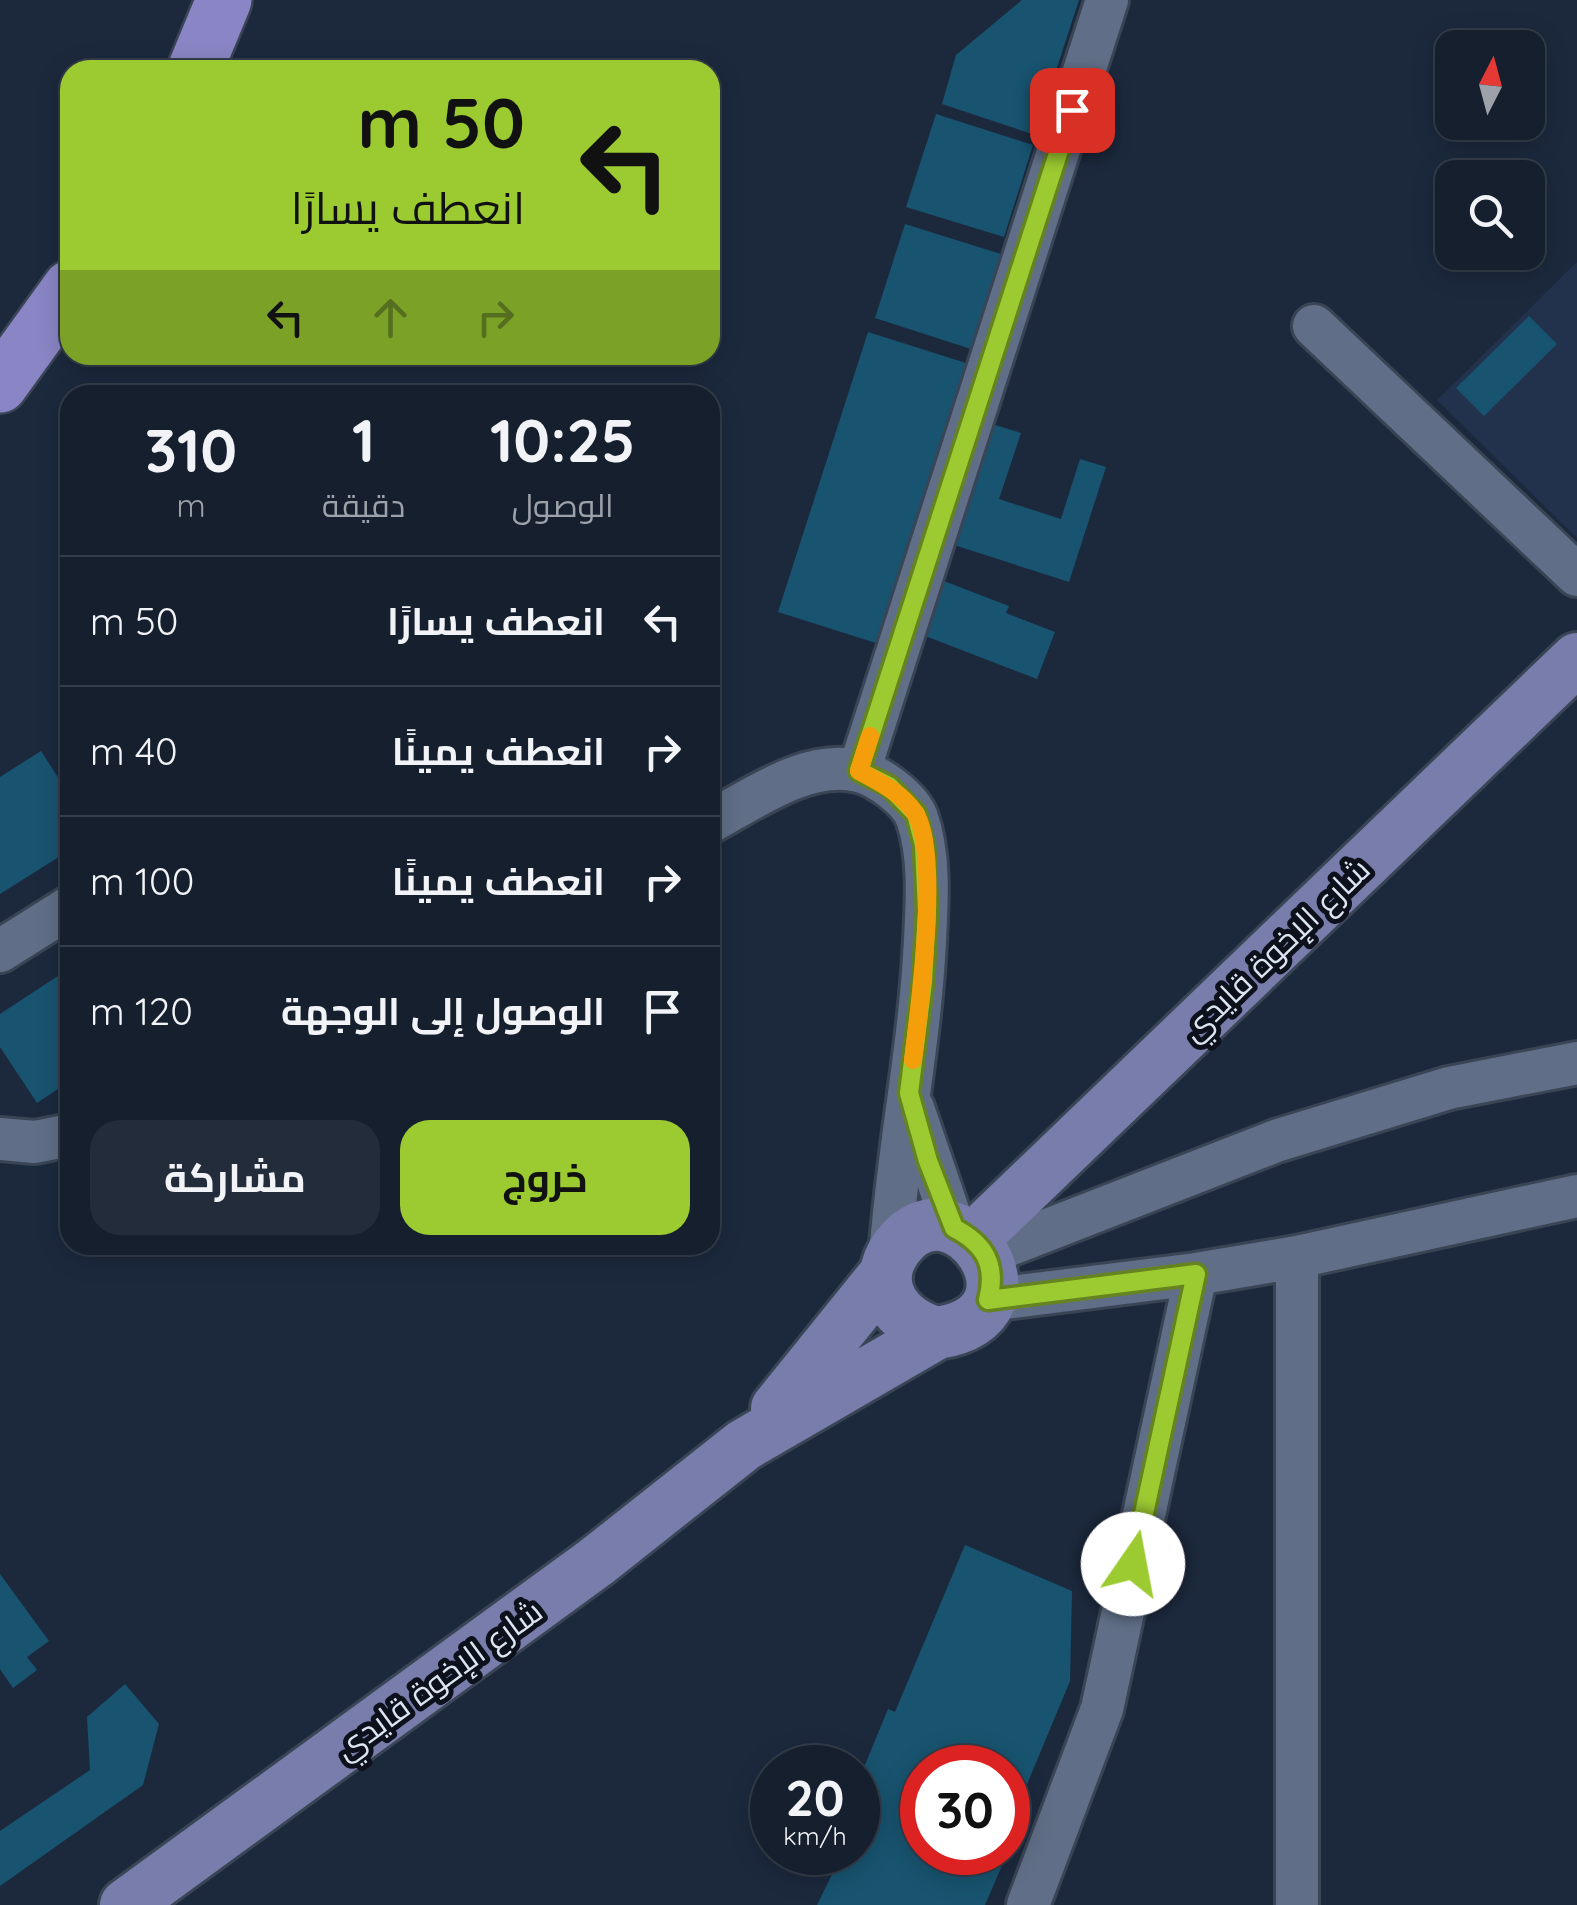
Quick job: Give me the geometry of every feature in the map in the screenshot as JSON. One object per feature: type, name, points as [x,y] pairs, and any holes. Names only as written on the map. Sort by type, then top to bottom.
[{"type":"highway","points":[[200,60],[224,0]]},
{"type":"highway","points":[[0,385],[60,302]]},
{"type":"main road","name":"شارع الإخوة قايدي","points":[[975,1255],[1577,659]]},
{"type":"main road","points":[[934,1226],[975,1255],[968,1324],[936,1333],[916,1328],[898,1314],[888,1295],[888,1266],[900,1242],[934,1226]]},
{"type":"main road","name":"شارع الإخوة قايدي","points":[[744,1445],[818,1362],[888,1266]]},
{"type":"main road","name":"شارع الإخوة قايدي","points":[[126,1905],[596,1562],[744,1445],[936,1333]]},
{"type":"street","points":[[859,771],[1108,0]]},
{"type":"street","points":[[1314,326],[1577,575]]},
{"type":"street","points":[[720,817],[783,782],[821,771],[859,771],[889,786],[916,814],[924,845],[927,911],[923,982],[888,1266]]},
{"type":"street","points":[[0,951],[60,913]]},
{"type":"street","points":[[975,1255],[1276,1141],[1449,1088],[1577,1062]]},
{"type":"street","points":[[909,1093],[928,1161],[975,1255]]},
{"type":"street","points":[[0,1139],[36,1142],[60,1137]]},
{"type":"street","points":[[975,1255],[1196,1274],[1297,1257],[1577,1196]]},
{"type":"street","points":[[1297,1257],[1297,1905]]},
{"type":"street","points":[[1028,1905],[1102,1710],[1196,1274]]},
{"type":"shaded area","points":[[1577,262],[1577,538],[1437,400]]},
{"type":"building","points":[[1022,0],[1079,0],[1035,135],[942,104],[956,55]]},
{"type":"building","points":[[936,114],[1033,145],[1004,237],[906,207]]},
{"type":"building","points":[[905,224],[1004,255],[974,350],[875,318]]},
{"type":"building","points":[[1529,316],[1557,344],[1484,416],[1456,388]]},
{"type":"building","points":[[868,332],[969,364],[879,644],[778,612]]},
{"type":"building","points":[[989,423],[1021,433],[999,499],[1061,519],[1080,459],[1106,467],[1069,582],[951,544]]},
{"type":"building","points":[[936,578],[1009,606],[1006,613],[1055,632],[1037,679],[915,632]]},
{"type":"building","points":[[41,751],[60,780],[60,856],[0,894],[0,777]]},
{"type":"building","points":[[60,975],[60,1088],[37,1103],[0,1047],[0,1014]]},
{"type":"building","points":[[965,1545],[1072,1591],[1070,1681],[1030,1777],[1030,1745],[900,1745],[900,1875],[998,1875],[985,1905],[817,1905],[832,1875],[880,1875],[880,1745],[873,1745],[888,1709],[895,1712]]},
{"type":"building","points":[[0,1574],[49,1641],[27,1657],[37,1670],[13,1688],[0,1669]]},
{"type":"building","points":[[125,1684],[159,1724],[143,1785],[0,1886],[0,1831],[90,1770],[87,1717]]},
{"type":"slow traffic","points":[[870,736],[859,771],[889,786],[916,814],[924,845],[927,911],[913,1060]]},
{"type":"route","points":[[1072,110],[859,771],[889,786],[916,814],[924,845],[927,911],[923,982],[909,1093],[928,1161],[954,1228],[974,1238],[992,1269],[988,1300],[1196,1274],[1133,1564]]}]
